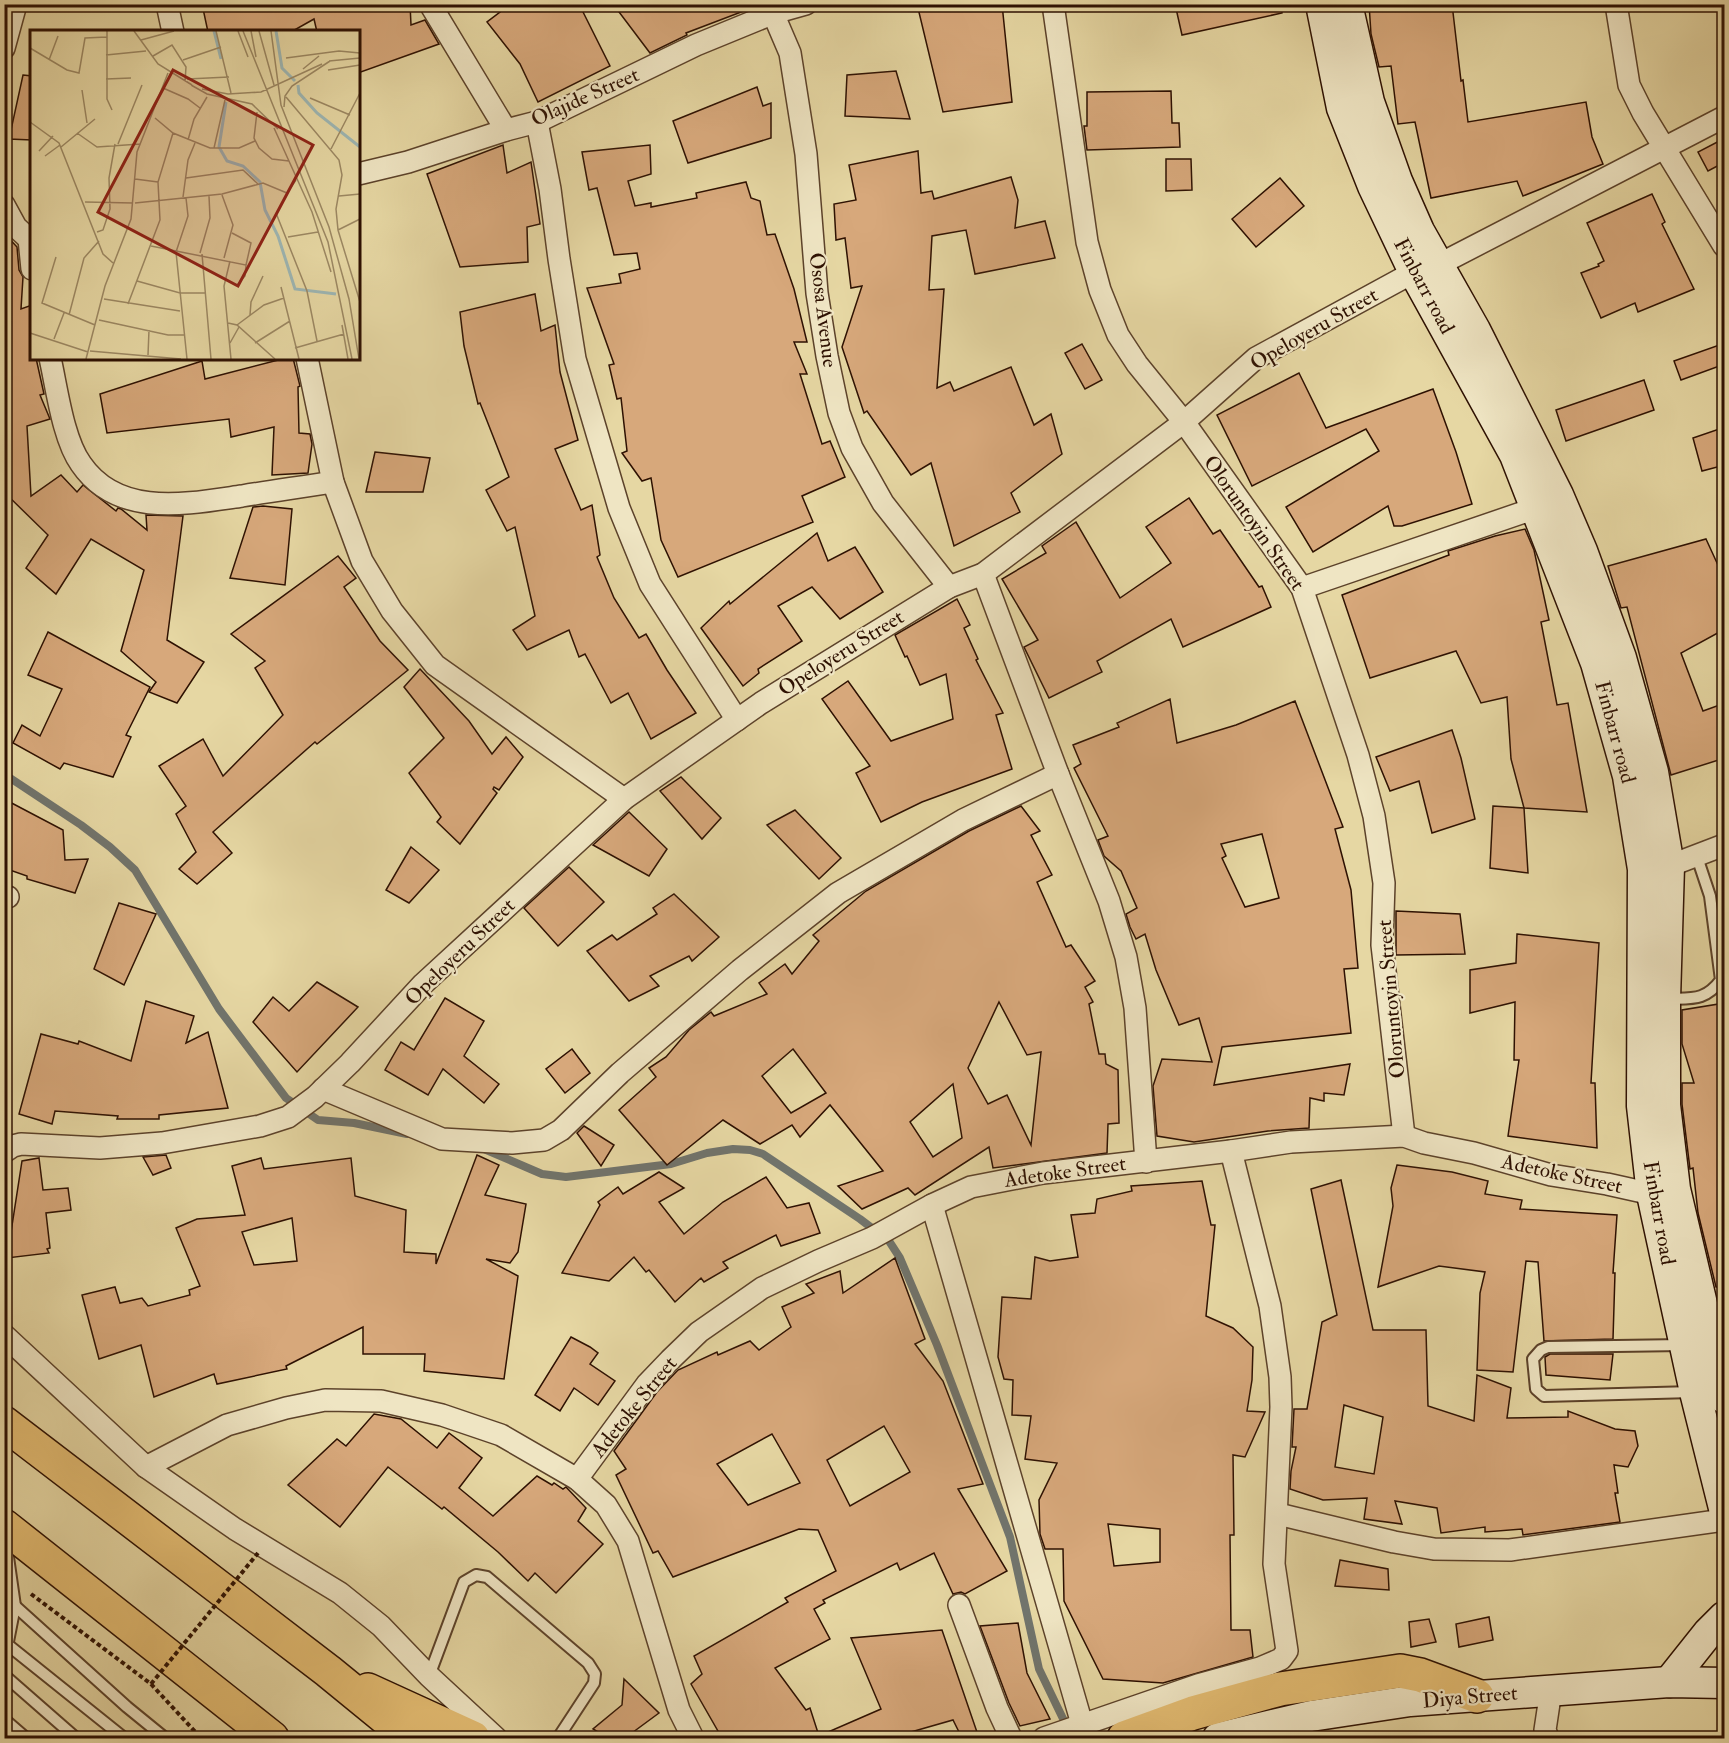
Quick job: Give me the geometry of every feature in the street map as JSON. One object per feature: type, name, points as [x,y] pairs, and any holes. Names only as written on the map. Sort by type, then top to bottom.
[{"type":"highway","points":[[4,1423],[328,1671],[410,1738]]},
{"type":"highway","points":[[4,1528],[272,1738]]},
{"type":"highway","points":[[328,1671],[473,1738]]},
{"type":"highway","points":[[1124,1738],[1193,1713],[1280,1689],[1405,1686],[1420,1675],[1477,1695]]},
{"type":"main road","name":"Finbarr road","points":[[1322,4],[1355,105],[1373,186],[1426,269],[1486,352],[1558,495],[1582,551],[1621,658],[1653,772],[1669,866],[1665,1105],[1698,1345]]},
{"type":"main road","name":"Finbarr road","points":[[1347,4],[1355,105]]},
{"type":"main road","name":"Finbarr road","points":[[1426,269],[1515,455],[1596,663],[1628,776],[1643,869],[1642,1106],[1652,1194],[1712,1391],[1725,1508]]},
{"type":"main road","points":[[1669,1682],[1708,1633],[1725,1617]]},
{"type":"main road","name":"Diya Street","points":[[1477,1695],[1669,1682],[1725,1683]]},
{"type":"main road","name":"Diya Street","points":[[1218,1738],[1311,1716],[1405,1686]]},
{"type":"street","points":[[4,48],[16,4]]},
{"type":"street","points":[[167,4],[173,30]]},
{"type":"street","points":[[430,4],[506,130]]},
{"type":"street","name":"Olajide Street","points":[[360,174],[408,162],[537,122],[771,9],[806,4]]},
{"type":"street","name":"Oloruntoyin Street","points":[[1053,4],[1087,242],[1100,290],[1118,335],[1137,364],[1184,422],[1302,588],[1358,755],[1374,816],[1384,883],[1383,945],[1404,1136]]},
{"type":"street","points":[[1616,4],[1629,85],[1725,246]]},
{"type":"street","name":"Ososa Avenue","points":[[771,9],[790,53],[806,154],[818,292],[827,356],[839,413],[852,448],[883,503],[949,586]]},
{"type":"street","name":"Opeloyeru Street","points":[[4,1152],[21,1144],[100,1148],[162,1143],[260,1126],[288,1117],[319,1093],[423,984],[624,799],[736,720],[949,586],[983,574],[1184,422],[1256,358],[1725,117]]},
{"type":"street","points":[[537,122],[550,189],[575,359],[619,508],[650,584],[736,720]]},
{"type":"street","points":[[4,205],[16,227],[30,239]]},
{"type":"street","points":[[50,360],[70,442],[80,463],[93,479],[108,491],[136,501],[180,506],[333,482]]},
{"type":"street","points":[[307,360],[333,482],[362,561],[392,611],[435,665],[624,799]]},
{"type":"street","points":[[1302,588],[1536,508]]},
{"type":"street","points":[[983,574],[1058,774],[1109,901],[1126,957],[1135,1008],[1146,1162]]},
{"type":"street","points":[[319,1093],[442,1139],[512,1143],[544,1140],[561,1130],[620,1073],[740,970],[838,893],[963,820],[1058,774]]},
{"type":"street","points":[[1669,866],[1725,845]]},
{"type":"street","name":"Adetoke Street","points":[[577,1479],[647,1384],[699,1332],[762,1288],[872,1238],[932,1205],[971,1188],[1043,1173],[1146,1162],[1176,1156],[1291,1142],[1404,1136],[1551,1175],[1652,1194]]},
{"type":"street","points":[[1044,1738],[1198,1685],[1260,1668],[1281,1659],[1287,1651],[1275,1564],[1281,1407],[1280,1377],[1270,1306],[1231,1151]]},
{"type":"street","points":[[932,1205],[1076,1726]]},
{"type":"street","points":[[4,1335],[146,1467],[235,1529],[340,1593],[381,1626],[429,1676],[496,1738]]},
{"type":"street","points":[[146,1467],[228,1425],[325,1400],[381,1401],[442,1415],[501,1435],[577,1479],[606,1505],[628,1541],[679,1710],[693,1738]]},
{"type":"street","points":[[1278,1514],[1394,1542],[1434,1549],[1510,1550],[1725,1520]]},
{"type":"street","points":[[959,1605],[997,1708],[1011,1738]]},
{"type":"street","points":[[1541,1736],[1551,1690]]},
{"type":"lane","points":[[1665,999],[1698,998],[1712,992],[1721,980],[1710,896],[1697,856]]},
{"type":"lane","points":[[1698,1345],[1548,1347],[1541,1350],[1533,1359],[1536,1389],[1544,1396],[1712,1391]]},
{"type":"lane","points":[[4,1528],[8,1577],[15,1606],[4,1662]]},
{"type":"lane","points":[[429,1676],[464,1582],[476,1575],[487,1577],[588,1663],[595,1674],[594,1683],[558,1738]]},
{"type":"lane","points":[[15,1606],[127,1707],[165,1738]]},
{"type":"lane","points":[[8,1645],[124,1738]]},
{"type":"lane","points":[[4,1676],[76,1738]]},
{"type":"lane","points":[[4,1719],[26,1738]]},
{"type":"path","points":[[151,1684],[258,1553]]},
{"type":"path","points":[[8,1577],[151,1684],[201,1738]]},
{"type":"building","points":[[202,4],[410,4],[411,25],[425,20],[439,44],[360,72],[360,30],[317,30],[314,19],[295,30],[208,30]]},
{"type":"building","points":[[495,4],[579,4],[610,66],[538,102],[520,64],[487,22],[500,12]]},
{"type":"building","points":[[613,4],[757,4],[757,6],[686,33],[687,35],[650,53]]},
{"type":"building","points":[[917,4],[1002,4],[1012,102],[943,112]]},
{"type":"building","points":[[1175,4],[1281,4],[1282,13],[1182,35]]},
{"type":"building","points":[[1369,4],[1452,4],[1468,122],[1586,102],[1592,137],[1603,164],[1523,196],[1517,181],[1431,198],[1415,122],[1398,124],[1391,66],[1379,67],[1371,34]]},
{"type":"building","points":[[896,71],[910,119],[845,116],[847,75]]},
{"type":"building","points":[[23,75],[30,76],[30,140],[9,139]]},
{"type":"building","points":[[757,87],[763,106],[771,103],[771,138],[688,163],[673,121]]},
{"type":"building","points":[[1171,91],[1172,123],[1179,123],[1180,147],[1087,150],[1084,126],[1087,126],[1087,92]]},
{"type":"building","points":[[1725,138],[1725,162],[1708,171],[1698,152]]},
{"type":"building","points":[[503,145],[507,173],[531,162],[540,224],[527,227],[528,262],[460,267],[427,174]]},
{"type":"building","points":[[650,145],[651,174],[628,181],[635,206],[651,203],[651,207],[697,198],[696,193],[746,182],[751,198],[760,201],[767,235],[775,234],[794,289],[807,342],[794,342],[807,374],[800,374],[822,444],[830,441],[845,477],[802,496],[813,522],[678,577],[661,540],[651,478],[642,481],[622,453],[627,451],[621,398],[617,399],[609,365],[614,364],[587,288],[621,283],[619,274],[640,269],[637,253],[614,255],[597,188],[589,190],[582,152]]},
{"type":"building","points":[[918,151],[921,193],[932,191],[934,199],[1011,177],[1018,200],[1015,228],[1045,221],[1055,258],[975,274],[966,230],[932,236],[929,290],[944,289],[937,388],[950,382],[954,391],[1011,367],[1034,425],[1051,414],[1062,454],[1011,493],[1020,512],[954,546],[931,463],[911,475],[867,411],[864,413],[842,347],[862,286],[851,288],[845,238],[836,240],[834,204],[856,200],[849,165]]},
{"type":"building","points":[[1166,159],[1191,159],[1192,190],[1166,191]]},
{"type":"building","points":[[1280,178],[1304,206],[1256,247],[1232,219]]},
{"type":"building","points":[[1652,194],[1665,222],[1662,224],[1694,289],[1638,312],[1635,303],[1601,318],[1581,273],[1599,266],[1598,264],[1604,261],[1587,223]]},
{"type":"building","points":[[4,233],[17,247],[19,270],[23,277],[21,309],[30,306],[30,360],[36,360],[44,394],[40,395],[50,419],[27,426],[31,496],[61,475],[77,492],[83,485],[116,511],[118,508],[121,509],[147,530],[146,515],[183,516],[167,640],[204,662],[177,703],[149,692],[156,682],[121,651],[144,570],[91,539],[56,594],[26,568],[48,535],[4,492]]},
{"type":"building","points":[[535,294],[541,331],[555,325],[560,372],[578,440],[555,449],[581,510],[592,505],[600,555],[597,557],[614,598],[639,638],[646,634],[696,713],[651,739],[628,693],[611,703],[585,654],[579,657],[569,630],[527,650],[513,630],[535,616],[515,527],[507,531],[486,490],[509,477],[480,403],[478,404],[464,346],[460,312]]},
{"type":"building","points":[[1725,343],[1725,364],[1681,380],[1674,361]]},
{"type":"building","points":[[1082,344],[1102,380],[1085,389],[1065,353]]},
{"type":"building","points":[[278,360],[294,360],[300,386],[298,387],[299,433],[310,434],[312,444],[308,473],[272,475],[274,427],[231,437],[229,419],[107,433],[100,394],[202,361],[205,379]]},
{"type":"building","points":[[1299,373],[1326,428],[1433,389],[1472,504],[1402,526],[1394,526],[1388,506],[1313,552],[1286,507],[1379,451],[1366,429],[1252,486],[1217,415]]},
{"type":"building","points":[[1644,380],[1654,410],[1566,441],[1556,410]]},
{"type":"building","points":[[1725,427],[1725,465],[1702,471],[1693,438]]},
{"type":"building","points":[[375,452],[430,458],[423,492],[366,492]]},
{"type":"building","points":[[1189,498],[1213,534],[1220,530],[1259,587],[1262,586],[1271,607],[1183,647],[1171,619],[1097,661],[1102,672],[1049,698],[1024,647],[1038,640],[1002,579],[1046,553],[1042,546],[1076,522],[1120,598],[1171,563],[1146,527]]},
{"type":"building","points":[[253,507],[292,509],[285,585],[230,578]]},
{"type":"building","points":[[1525,529],[1534,550],[1549,620],[1541,622],[1557,705],[1568,703],[1587,812],[1524,808],[1511,759],[1507,697],[1481,703],[1456,651],[1370,678],[1342,595],[1449,555],[1448,551]]},
{"type":"building","points":[[817,533],[828,561],[855,547],[883,592],[840,619],[812,587],[778,606],[802,641],[758,669],[759,673],[743,686],[701,628],[729,601],[730,604]]},
{"type":"building","points":[[1706,539],[1723,576],[1720,577],[1725,599],[1725,629],[1681,653],[1703,711],[1725,703],[1725,758],[1671,775],[1627,607],[1621,608],[1608,566]]},
{"type":"building","points":[[338,556],[356,578],[344,587],[380,641],[408,670],[317,744],[315,742],[213,832],[232,853],[197,884],[179,869],[196,852],[176,814],[186,806],[159,766],[203,739],[223,776],[283,715],[255,668],[265,661],[231,634]]},
{"type":"building","points":[[957,599],[970,625],[964,628],[978,659],[976,660],[1003,713],[996,715],[1012,769],[922,802],[881,822],[856,773],[870,766],[822,699],[848,681],[891,741],[953,719],[946,674],[920,685],[895,635]]},
{"type":"building","points":[[48,632],[150,687],[126,735],[131,737],[113,777],[64,763],[60,769],[13,743],[22,725],[40,736],[62,689],[28,675]]},
{"type":"building","points":[[420,669],[469,721],[492,754],[506,737],[523,757],[499,790],[494,787],[497,793],[460,844],[437,822],[441,817],[409,773],[444,738],[404,687]]},
{"type":"building","points":[[1170,699],[1177,743],[1236,725],[1295,701],[1343,827],[1335,829],[1351,890],[1358,968],[1344,969],[1351,1033],[1222,1047],[1214,1085],[1350,1064],[1344,1095],[1324,1093],[1324,1101],[1310,1098],[1309,1128],[1268,1131],[1194,1142],[1157,1136],[1153,1086],[1162,1059],[1212,1062],[1199,1018],[1179,1025],[1156,970],[1145,934],[1136,939],[1130,927],[1126,914],[1137,908],[1121,871],[1104,856],[1098,840],[1108,836],[1074,768],[1081,764],[1073,745],[1119,727],[1117,723]],"holes":[[[1262,834],[1279,898],[1245,907],[1222,858],[1226,856],[1221,844]]]},
{"type":"building","points":[[1452,730],[1475,819],[1432,833],[1419,781],[1390,791],[1376,757]]},
{"type":"building","points":[[681,777],[721,818],[702,839],[660,791]]},
{"type":"building","points":[[4,799],[63,830],[65,860],[88,859],[75,893],[27,879],[27,876],[4,868]]},
{"type":"building","points":[[1021,806],[1040,831],[1031,835],[1052,875],[1037,882],[1066,947],[1071,945],[1095,981],[1085,987],[1093,1002],[1089,1004],[1099,1054],[1105,1054],[1106,1064],[1118,1070],[1119,1123],[1108,1124],[1107,1153],[993,1168],[989,1147],[915,1195],[908,1188],[862,1209],[838,1186],[883,1171],[830,1105],[800,1137],[792,1125],[760,1144],[723,1120],[667,1165],[619,1110],[656,1077],[649,1068],[666,1057],[689,1030],[711,1012],[714,1016],[767,994],[759,983],[785,964],[792,974],[819,941],[813,935],[866,891],[969,831]],"holes":[[[999,1002],[1027,1055],[1041,1052],[1031,1145],[1007,1095],[988,1104],[968,1068]],[[793,1049],[826,1093],[791,1113],[762,1076]],[[953,1084],[962,1138],[933,1157],[910,1122]]]},
{"type":"building","points":[[1493,806],[1524,808],[1528,873],[1490,868]]},
{"type":"building","points":[[795,810],[841,858],[819,879],[767,825]]},
{"type":"building","points":[[629,812],[667,849],[649,876],[593,845]]},
{"type":"building","points":[[411,847],[439,870],[409,903],[386,890]]},
{"type":"building","points":[[569,867],[604,902],[558,946],[524,908]]},
{"type":"building","points":[[674,894],[719,937],[692,961],[689,956],[650,976],[659,986],[629,1001],[587,951],[612,935],[617,940],[657,914],[653,908]]},
{"type":"building","points":[[119,903],[156,914],[124,985],[94,969]]},
{"type":"building","points":[[1396,911],[1460,914],[1465,954],[1396,955]]},
{"type":"building","points":[[1517,934],[1599,943],[1591,1083],[1595,1083],[1597,1148],[1508,1136],[1519,1060],[1514,1060],[1515,1002],[1470,1013],[1470,970],[1516,963]]},
{"type":"building","points":[[317,982],[358,1007],[297,1072],[253,1022],[273,997],[289,1011]]},
{"type":"building","points":[[445,998],[484,1021],[464,1056],[499,1084],[484,1103],[443,1069],[428,1095],[385,1070],[401,1042],[414,1050]]},
{"type":"building","points":[[146,1001],[194,1016],[186,1043],[208,1032],[228,1108],[159,1115],[159,1119],[117,1119],[118,1116],[55,1111],[52,1124],[19,1114],[41,1034],[78,1044],[79,1041],[131,1061]]},
{"type":"building","points":[[1725,1003],[1725,1287],[1716,1287],[1698,1213],[1682,1104],[1682,1083],[1694,1083],[1682,1044],[1682,1010]]},
{"type":"building","points":[[572,1049],[590,1073],[565,1093],[546,1069]]},
{"type":"building","points":[[584,1126],[614,1145],[601,1166],[577,1133]]},
{"type":"building","points":[[166,1155],[171,1168],[153,1175],[143,1157]]},
{"type":"building","points":[[477,1155],[499,1165],[485,1195],[526,1204],[518,1252],[510,1263],[486,1259],[518,1276],[504,1379],[424,1371],[425,1354],[363,1354],[363,1327],[286,1366],[287,1369],[217,1384],[214,1374],[154,1397],[141,1345],[99,1359],[82,1295],[115,1287],[120,1303],[142,1298],[148,1306],[190,1295],[189,1290],[200,1286],[176,1228],[197,1219],[245,1215],[232,1166],[261,1158],[264,1169],[351,1158],[355,1196],[406,1210],[404,1252],[436,1254],[436,1264]],"holes":[[[292,1218],[297,1261],[254,1265],[242,1232]]]},
{"type":"building","points":[[39,1158],[43,1190],[68,1188],[71,1210],[46,1213],[49,1253],[7,1258],[22,1161]]},
{"type":"building","points":[[1397,1165],[1452,1172],[1488,1181],[1485,1194],[1522,1200],[1520,1209],[1617,1215],[1613,1273],[1615,1273],[1613,1339],[1544,1341],[1538,1262],[1526,1261],[1513,1372],[1477,1370],[1480,1293],[1485,1272],[1439,1266],[1378,1287],[1393,1206],[1391,1188]]},
{"type":"building","points":[[659,1172],[684,1188],[659,1202],[684,1234],[723,1202],[766,1177],[787,1208],[809,1203],[820,1233],[781,1246],[776,1235],[723,1262],[728,1268],[704,1282],[701,1278],[675,1302],[649,1270],[646,1272],[634,1257],[609,1281],[562,1273],[600,1205],[598,1202],[618,1187],[623,1194]]},
{"type":"building","points":[[1341,1180],[1373,1330],[1426,1330],[1428,1406],[1474,1421],[1477,1375],[1511,1388],[1507,1418],[1568,1417],[1568,1411],[1615,1429],[1635,1431],[1638,1446],[1628,1467],[1614,1465],[1618,1493],[1615,1493],[1620,1522],[1523,1535],[1522,1529],[1485,1532],[1485,1527],[1441,1533],[1437,1508],[1395,1501],[1402,1524],[1364,1519],[1367,1498],[1323,1500],[1290,1489],[1296,1447],[1292,1447],[1294,1409],[1307,1409],[1322,1322],[1337,1315],[1311,1189]],"holes":[[[1344,1405],[1383,1417],[1374,1474],[1335,1467]]]},
{"type":"building","points":[[1202,1181],[1211,1225],[1215,1225],[1206,1316],[1233,1328],[1253,1347],[1252,1380],[1247,1411],[1265,1412],[1245,1457],[1233,1455],[1234,1535],[1230,1535],[1231,1630],[1250,1630],[1253,1657],[1163,1683],[1103,1679],[1064,1601],[1063,1549],[1045,1549],[1040,1534],[1039,1500],[1057,1463],[1025,1459],[1031,1416],[1012,1415],[1013,1380],[1004,1379],[998,1357],[1002,1297],[1031,1299],[1035,1257],[1050,1261],[1078,1257],[1071,1215],[1095,1213],[1097,1199],[1132,1191],[1131,1186]],"holes":[[[1108,1524],[1160,1529],[1160,1562],[1114,1566]]]},
{"type":"building","points":[[895,1258],[925,1339],[915,1344],[943,1381],[983,1484],[958,1489],[1007,1571],[965,1594],[961,1592],[953,1594],[934,1553],[900,1570],[897,1563],[823,1600],[825,1603],[814,1609],[830,1639],[775,1668],[806,1710],[810,1708],[819,1736],[881,1709],[851,1638],[942,1630],[979,1738],[962,1738],[953,1720],[890,1738],[722,1738],[691,1684],[702,1674],[694,1656],[788,1602],[785,1598],[836,1571],[818,1530],[799,1529],[673,1577],[658,1551],[653,1553],[616,1475],[626,1469],[614,1451],[657,1392],[678,1370],[717,1352],[718,1355],[750,1341],[759,1350],[791,1327],[782,1307],[814,1293],[806,1284],[840,1271],[843,1293]],"holes":[[[884,1426],[910,1472],[850,1506],[827,1460]],[[772,1434],[800,1483],[748,1505],[717,1464]]]},
{"type":"building","points":[[571,1337],[598,1353],[590,1364],[615,1381],[598,1405],[574,1388],[560,1411],[535,1395]]},
{"type":"building","points":[[1550,1354],[1613,1354],[1610,1380],[1546,1375],[1545,1357]]},
{"type":"building","points":[[374,1414],[401,1419],[437,1448],[449,1433],[482,1458],[459,1488],[493,1516],[537,1476],[552,1485],[554,1483],[563,1489],[566,1487],[586,1508],[578,1521],[603,1544],[556,1593],[535,1573],[528,1581],[498,1552],[444,1507],[442,1509],[388,1467],[340,1527],[288,1485],[337,1439],[346,1446]]},
{"type":"building","points":[[1340,1560],[1388,1569],[1389,1590],[1335,1586]]},
{"type":"building","points":[[1489,1617],[1493,1640],[1459,1647],[1456,1624]]},
{"type":"building","points":[[1429,1619],[1436,1642],[1411,1647],[1409,1622]]},
{"type":"building","points":[[1018,1623],[1027,1673],[1050,1719],[1020,1726],[980,1626]]},
{"type":"building","points":[[624,1679],[659,1713],[625,1738],[608,1738],[593,1729],[622,1705]]},
{"type":"waterway","points":[[4,774],[81,825],[135,870],[219,1009],[286,1098],[318,1120],[354,1123],[407,1134]]},
{"type":"waterway","points":[[484,1149],[542,1174],[566,1177],[671,1164],[707,1153],[733,1149],[750,1150],[763,1154],[889,1241],[900,1258],[937,1345],[1010,1537],[1039,1669],[1068,1729]]}]
